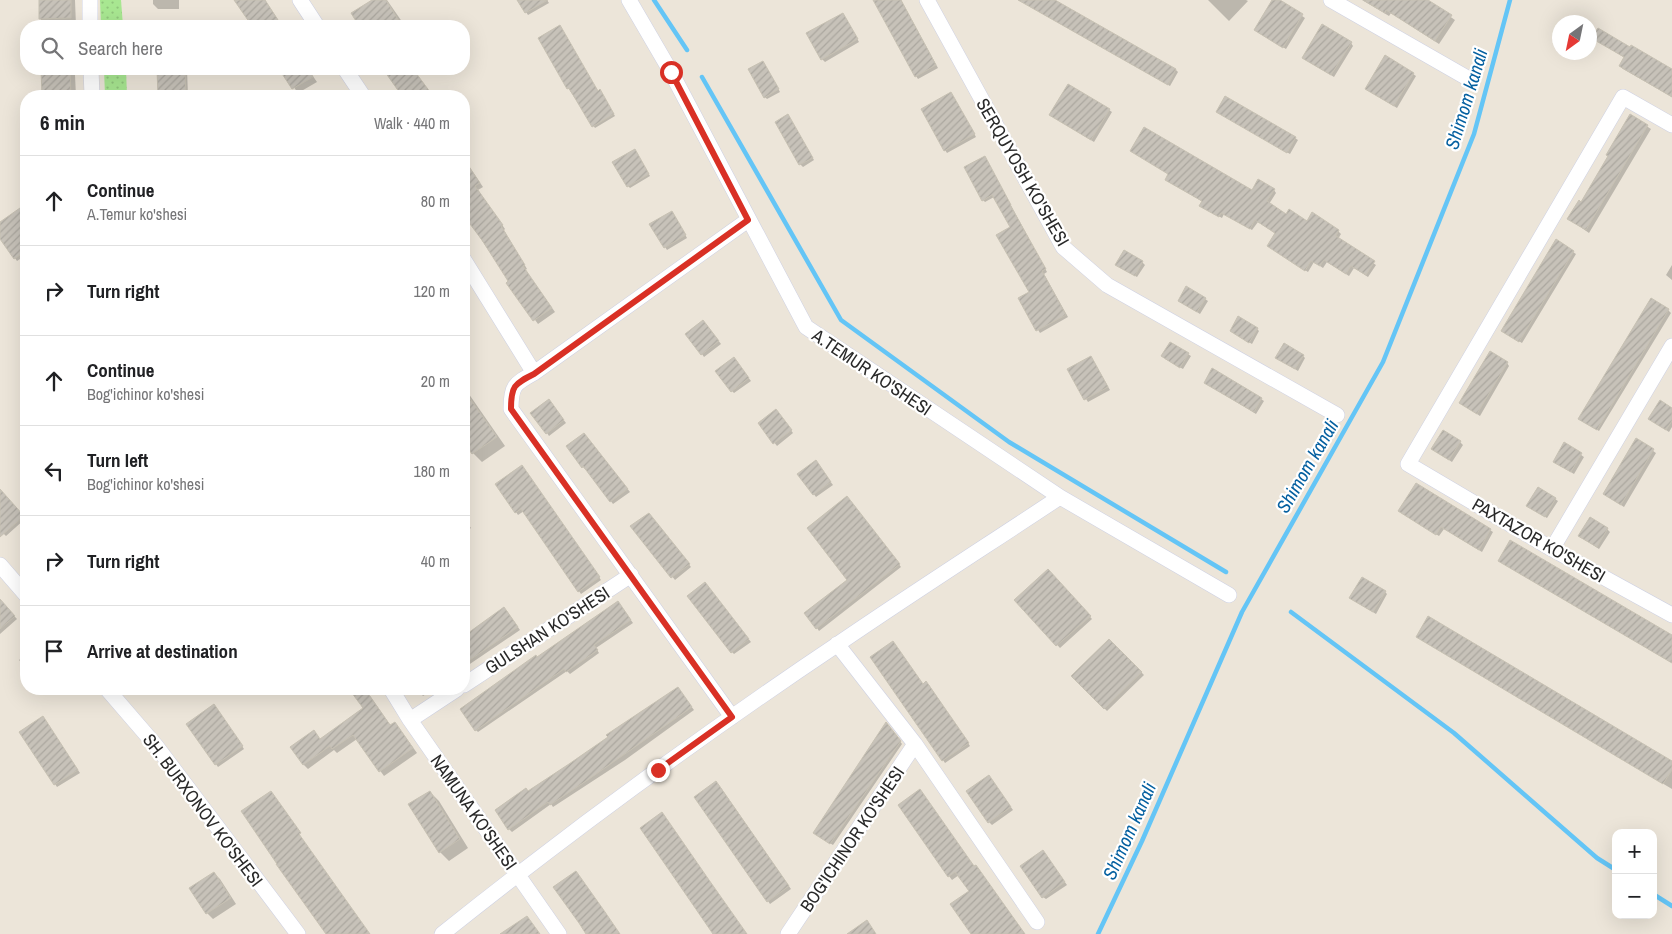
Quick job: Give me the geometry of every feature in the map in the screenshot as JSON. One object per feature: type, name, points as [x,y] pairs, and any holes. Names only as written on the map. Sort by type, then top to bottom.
[{"type":"street","points":[[90,0],[90,20]]},
{"type":"street","points":[[300,0],[313,20]]},
{"type":"street","name":"A.TEMUR KO'SHESI","points":[[628,0],[671,72],[806,327],[1060,498],[1229,595]]},
{"type":"street","name":"SERQUYOSH KO'SHESI","points":[[927,0],[1063,247],[1107,285],[1337,415]]},
{"type":"street","points":[[1331,0],[1469,79]]},
{"type":"street","points":[[91,75],[92,90]]},
{"type":"street","points":[[349,75],[359,90]]},
{"type":"street","name":"PAXTAZOR KO'SHESI","points":[[1672,126],[1623,97],[1408,464],[1552,549],[1672,615]]},
{"type":"street","points":[[732,717],[511,409],[511,393],[517,382],[534,374],[748,220]]},
{"type":"street","points":[[470,270],[534,374]]},
{"type":"street","points":[[1552,549],[1672,346]]},
{"type":"street","points":[[442,934],[517,874],[732,717],[837,644],[1060,498]]},
{"type":"street","points":[[0,565],[20,588]]},
{"type":"street","name":"GULSHAN KO'SHESI","points":[[470,681],[631,575]]},
{"type":"street","name":"BOG'ICHINOR KO'SHESI","points":[[837,644],[915,744],[1037,922]]},
{"type":"street","name":"SH. BURXONOV KO'SHESI","points":[[112,695],[157,747],[298,934]]},
{"type":"street","name":"NAMUNA KO'SHESI","points":[[395,695],[410,720],[559,934]]},
{"type":"street","points":[[410,720],[448,695]]},
{"type":"street","name":"BOG'ICHINOR KO'SHESI","points":[[788,934],[915,744]]},
{"type":"green space","points":[[100,0],[121,0],[123,20],[101,20]]},
{"type":"green space","points":[[104,75],[126,75],[127,90],[105,90]]},
{"type":"building","points":[[39,0],[71,0],[71,18],[39,19]]},
{"type":"building","points":[[234,0],[265,0],[278,20],[248,20]]},
{"type":"building","points":[[372,0],[386,0],[398,20],[355,20],[351,13]]},
{"type":"building","points":[[517,0],[548,0],[525,13]]},
{"type":"building","points":[[873,0],[901,0],[936,65],[915,77]]},
{"type":"building","points":[[1018,0],[1055,0],[1176,69],[1168,85]]},
{"type":"building","points":[[1272,0],[1280,0],[1303,14],[1283,48],[1254,30]]},
{"type":"building","points":[[1363,0],[1428,0],[1452,15],[1435,41],[1386,10],[1385,13]]},
{"type":"building","points":[[843,13],[858,39],[821,60],[806,33]]},
{"type":"building","points":[[1322,24],[1352,42],[1331,75],[1302,58]]},
{"type":"building","points":[[560,25],[598,91],[600,89],[614,114],[592,127],[569,88],[567,89],[538,38]]},
{"type":"building","points":[[1598,28],[1630,47],[1631,45],[1672,69],[1672,97],[1619,66],[1624,57],[1597,41]]},
{"type":"building","points":[[1385,55],[1414,73],[1394,106],[1365,89]]},
{"type":"building","points":[[763,61],[779,89],[764,98],[748,69]]},
{"type":"building","points":[[41,75],[70,75],[71,90],[42,90]]},
{"type":"building","points":[[157,75],[185,75],[186,90],[158,90]]},
{"type":"building","points":[[283,75],[312,75],[313,77],[292,89]]},
{"type":"building","points":[[387,75],[417,75],[429,90],[398,90]]},
{"type":"building","points":[[1068,84],[1110,109],[1091,140],[1049,115]]},
{"type":"building","points":[[951,92],[975,134],[944,151],[921,109]]},
{"type":"building","points":[[1225,96],[1296,137],[1287,153],[1216,112]]},
{"type":"building","points":[[788,114],[813,158],[799,165],[775,122]]},
{"type":"building","points":[[1630,114],[1648,125],[1586,230],[1567,219],[1579,200],[1581,202]]},
{"type":"building","points":[[1144,127],[1252,190],[1258,179],[1275,189],[1267,201],[1286,214],[1289,209],[1307,221],[1312,212],[1339,230],[1336,236],[1375,261],[1366,275],[1351,266],[1346,274],[1324,260],[1320,266],[1311,261],[1305,271],[1267,246],[1275,233],[1255,220],[1250,229],[1221,213],[1219,217],[1199,206],[1202,201],[1165,180],[1168,174],[1130,151]]},
{"type":"building","points":[[635,149],[649,174],[627,187],[612,162]]},
{"type":"building","points":[[985,156],[1046,269],[1042,271],[1066,315],[1036,331],[1018,298],[1029,292],[996,235],[1010,227],[992,195],[982,201],[964,167]]},
{"type":"building","points":[[470,168],[480,183],[475,186],[503,225],[501,226],[525,265],[523,266],[552,308],[533,321],[506,283],[508,281],[470,224]]},
{"type":"building","points":[[20,208],[20,255],[14,259],[0,239],[0,222]]},
{"type":"building","points":[[672,211],[686,235],[664,248],[649,224]]},
{"type":"building","points":[[1556,239],[1574,251],[1519,342],[1501,331]]},
{"type":"building","points":[[1124,250],[1143,261],[1135,276],[1115,265]]},
{"type":"building","points":[[1186,286],[1206,298],[1197,312],[1178,301]]},
{"type":"building","points":[[1651,298],[1669,309],[1597,430],[1578,419]]},
{"type":"building","points":[[1238,316],[1258,328],[1249,343],[1230,331]]},
{"type":"building","points":[[703,320],[719,341],[701,355],[685,334]]},
{"type":"building","points":[[1170,342],[1189,353],[1180,368],[1161,356]]},
{"type":"building","points":[[1284,343],[1304,355],[1295,369],[1275,358]]},
{"type":"building","points":[[1490,351],[1508,362],[1477,414],[1459,403]]},
{"type":"building","points":[[1091,356],[1108,387],[1084,400],[1067,369]]},
{"type":"building","points":[[734,357],[749,378],[731,392],[715,371]]},
{"type":"building","points":[[1212,368],[1262,398],[1254,412],[1204,383]]},
{"type":"building","points":[[470,399],[497,437],[472,454],[470,451]]},
{"type":"building","points":[[549,399],[564,420],[546,434],[530,413]]},
{"type":"building","points":[[1660,400],[1672,408],[1672,421],[1666,430],[1648,419]]},
{"type":"building","points":[[776,409],[792,430],[773,444],[758,423]]},
{"type":"building","points":[[1443,430],[1461,441],[1449,460],[1431,449]]},
{"type":"building","points":[[584,433],[628,489],[610,502],[566,446]]},
{"type":"building","points":[[1636,438],[1654,449],[1621,505],[1603,494]]},
{"type":"building","points":[[1564,442],[1582,453],[1571,472],[1553,462]]},
{"type":"building","points":[[816,460],[831,482],[813,495],[797,474]]},
{"type":"building","points":[[522,465],[600,577],[578,592],[521,509],[515,513],[495,484]]},
{"type":"building","points":[[1416,483],[1491,529],[1479,550],[1441,527],[1436,535],[1398,511]]},
{"type":"building","points":[[1538,487],[1556,498],[1545,517],[1526,506]]},
{"type":"building","points":[[0,489],[20,512],[20,520],[0,537]]},
{"type":"building","points":[[847,496],[900,564],[816,629],[804,613],[847,580],[807,528]]},
{"type":"building","points":[[649,513],[690,564],[671,578],[630,526]]},
{"type":"building","points":[[1590,517],[1608,528],[1597,547],[1578,536]]},
{"type":"building","points":[[1510,540],[1672,635],[1672,663],[1498,561]]},
{"type":"building","points":[[1048,569],[1091,616],[1056,646],[1014,600]]},
{"type":"building","points":[[1362,577],[1386,591],[1373,612],[1349,598]]},
{"type":"building","points":[[705,582],[749,639],[731,653],[687,596]]},
{"type":"building","points":[[0,599],[15,616],[0,629]]},
{"type":"building","points":[[618,601],[631,620],[594,645],[598,650],[566,672],[564,669],[475,731],[460,709],[536,655],[537,657]]},
{"type":"building","points":[[504,607],[518,627],[470,660],[470,632]]},
{"type":"building","points":[[1428,616],[1672,761],[1672,770],[1663,784],[1416,637]]},
{"type":"building","points":[[1109,639],[1142,672],[1104,709],[1071,676]]},
{"type":"building","points":[[893,641],[923,684],[926,681],[969,743],[942,761],[870,657]]},
{"type":"building","points":[[678,687],[692,707],[589,779],[550,805],[548,802],[508,830],[495,810],[526,788],[528,791],[569,764],[608,737],[606,735]]},
{"type":"building","points":[[353,695],[369,695],[390,725],[395,722],[413,748],[379,772],[353,735],[332,749],[330,746],[303,765],[290,747],[314,730],[320,739],[363,708]]},
{"type":"building","points":[[214,704],[243,746],[215,765],[186,724]]},
{"type":"building","points":[[43,716],[78,770],[54,785],[19,732]]},
{"type":"building","points":[[886,722],[901,741],[830,844],[813,833]]},
{"type":"building","points":[[989,775],[1011,807],[988,823],[966,791]]},
{"type":"building","points":[[716,781],[789,886],[767,902],[694,797]]},
{"type":"building","points":[[920,789],[1025,934],[971,934],[950,904],[969,891],[955,872],[948,877],[898,805]]},
{"type":"building","points":[[271,791],[370,934],[326,934],[276,864],[241,811]]},
{"type":"building","points":[[430,791],[460,839],[439,853],[408,804]]},
{"type":"building","points":[[662,812],[747,934],[713,934],[640,828]]},
{"type":"building","points":[[1043,850],[1065,882],[1042,898],[1020,866]]},
{"type":"building","points":[[576,871],[620,934],[586,934],[553,887]]},
{"type":"building","points":[[214,872],[231,898],[206,914],[189,888]]},
{"type":"building","points":[[527,916],[540,934],[500,934]]},
{"type":"building","points":[[867,920],[876,934],[847,934]]},
{"type":"waterway","points":[[654,0],[687,50]]},
{"type":"waterway","name":"Shimom kanali","points":[[1098,934],[1142,841],[1242,612],[1383,362],[1474,134],[1510,0]]},
{"type":"waterway","points":[[702,77],[841,320],[1009,442],[1226,572]]},
{"type":"waterway","points":[[1291,612],[1454,733],[1597,858],[1612,867]]},
{"type":"waterway","points":[[1657,897],[1672,906]]},
{"type":"route","points":[[658,770],[732,717],[511,409],[511,393],[517,382],[534,374],[748,220],[671,72]]}]
